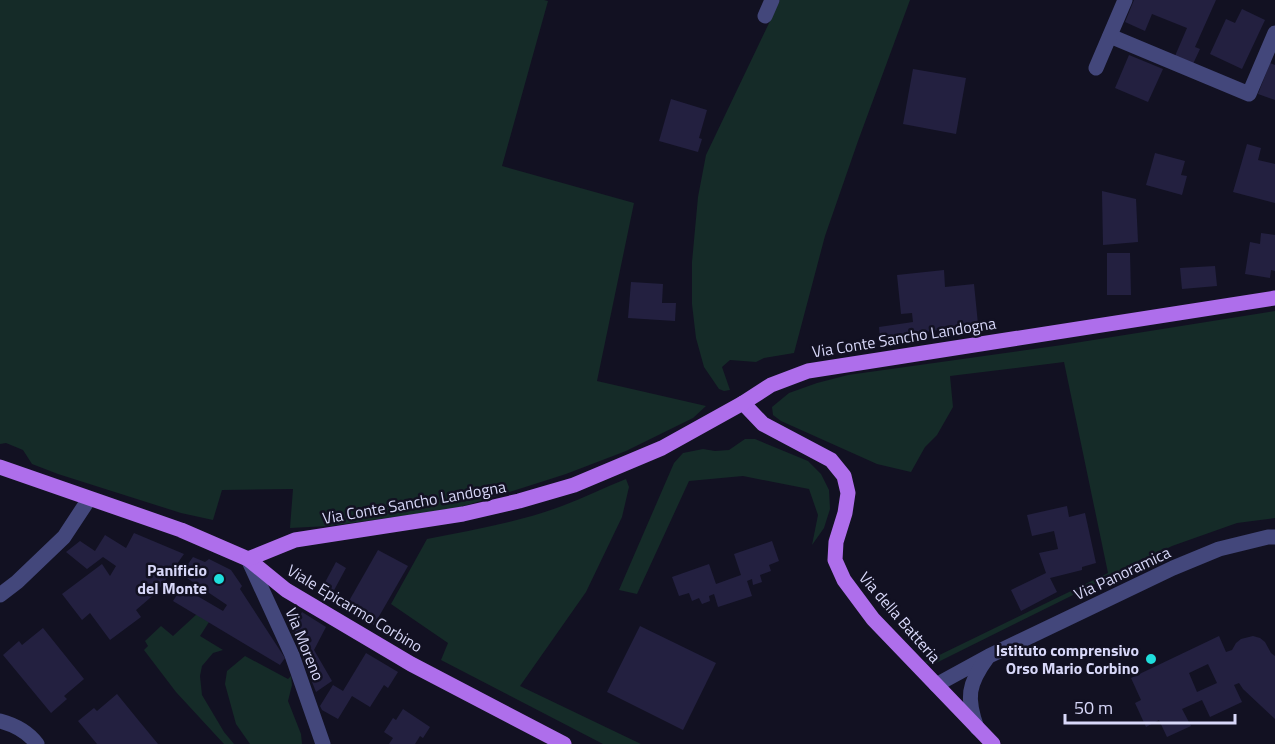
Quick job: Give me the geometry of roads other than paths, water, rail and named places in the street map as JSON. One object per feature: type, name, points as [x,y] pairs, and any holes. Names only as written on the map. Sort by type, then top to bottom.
[{"type":"main road","name":"Via Conte Sancho Landogna","points":[[248,559],[295,540],[463,514],[574,485],[662,448],[771,385],[808,371],[1275,298]]},
{"type":"main road","name":"Via della Batteria","points":[[743,403],[764,424],[831,460],[844,476],[848,493],[845,513],[836,542],[835,560],[844,580],[873,619],[993,744]]},
{"type":"main road","name":"Viale Epicarmo Corbino","points":[[0,467],[181,530],[248,559],[286,590],[411,664],[564,744]]},
{"type":"street","points":[[765,16],[772,0]]},
{"type":"street","points":[[1096,68],[1125,0]]},
{"type":"street","points":[[1110,36],[1249,94],[1275,33]]},
{"type":"street","points":[[0,595],[64,537],[89,499]]},
{"type":"street","name":"Via Panoramica","points":[[936,685],[989,656],[1173,568],[1219,549],[1275,537]]},
{"type":"street","name":"Via Moreno","points":[[248,559],[292,654],[323,744]]},
{"type":"street","points":[[272,610],[286,590]]},
{"type":"street","points":[[976,728],[970,710],[971,689],[976,673],[989,656]]},
{"type":"street","points":[[0,721],[13,724],[38,744]]},
{"type":"place","name":"Panificio del Monte","points":[[219,579]]},
{"type":"place","name":"Istituto comprensivo Orso Mario Corbino","points":[[1151,659]]}]
